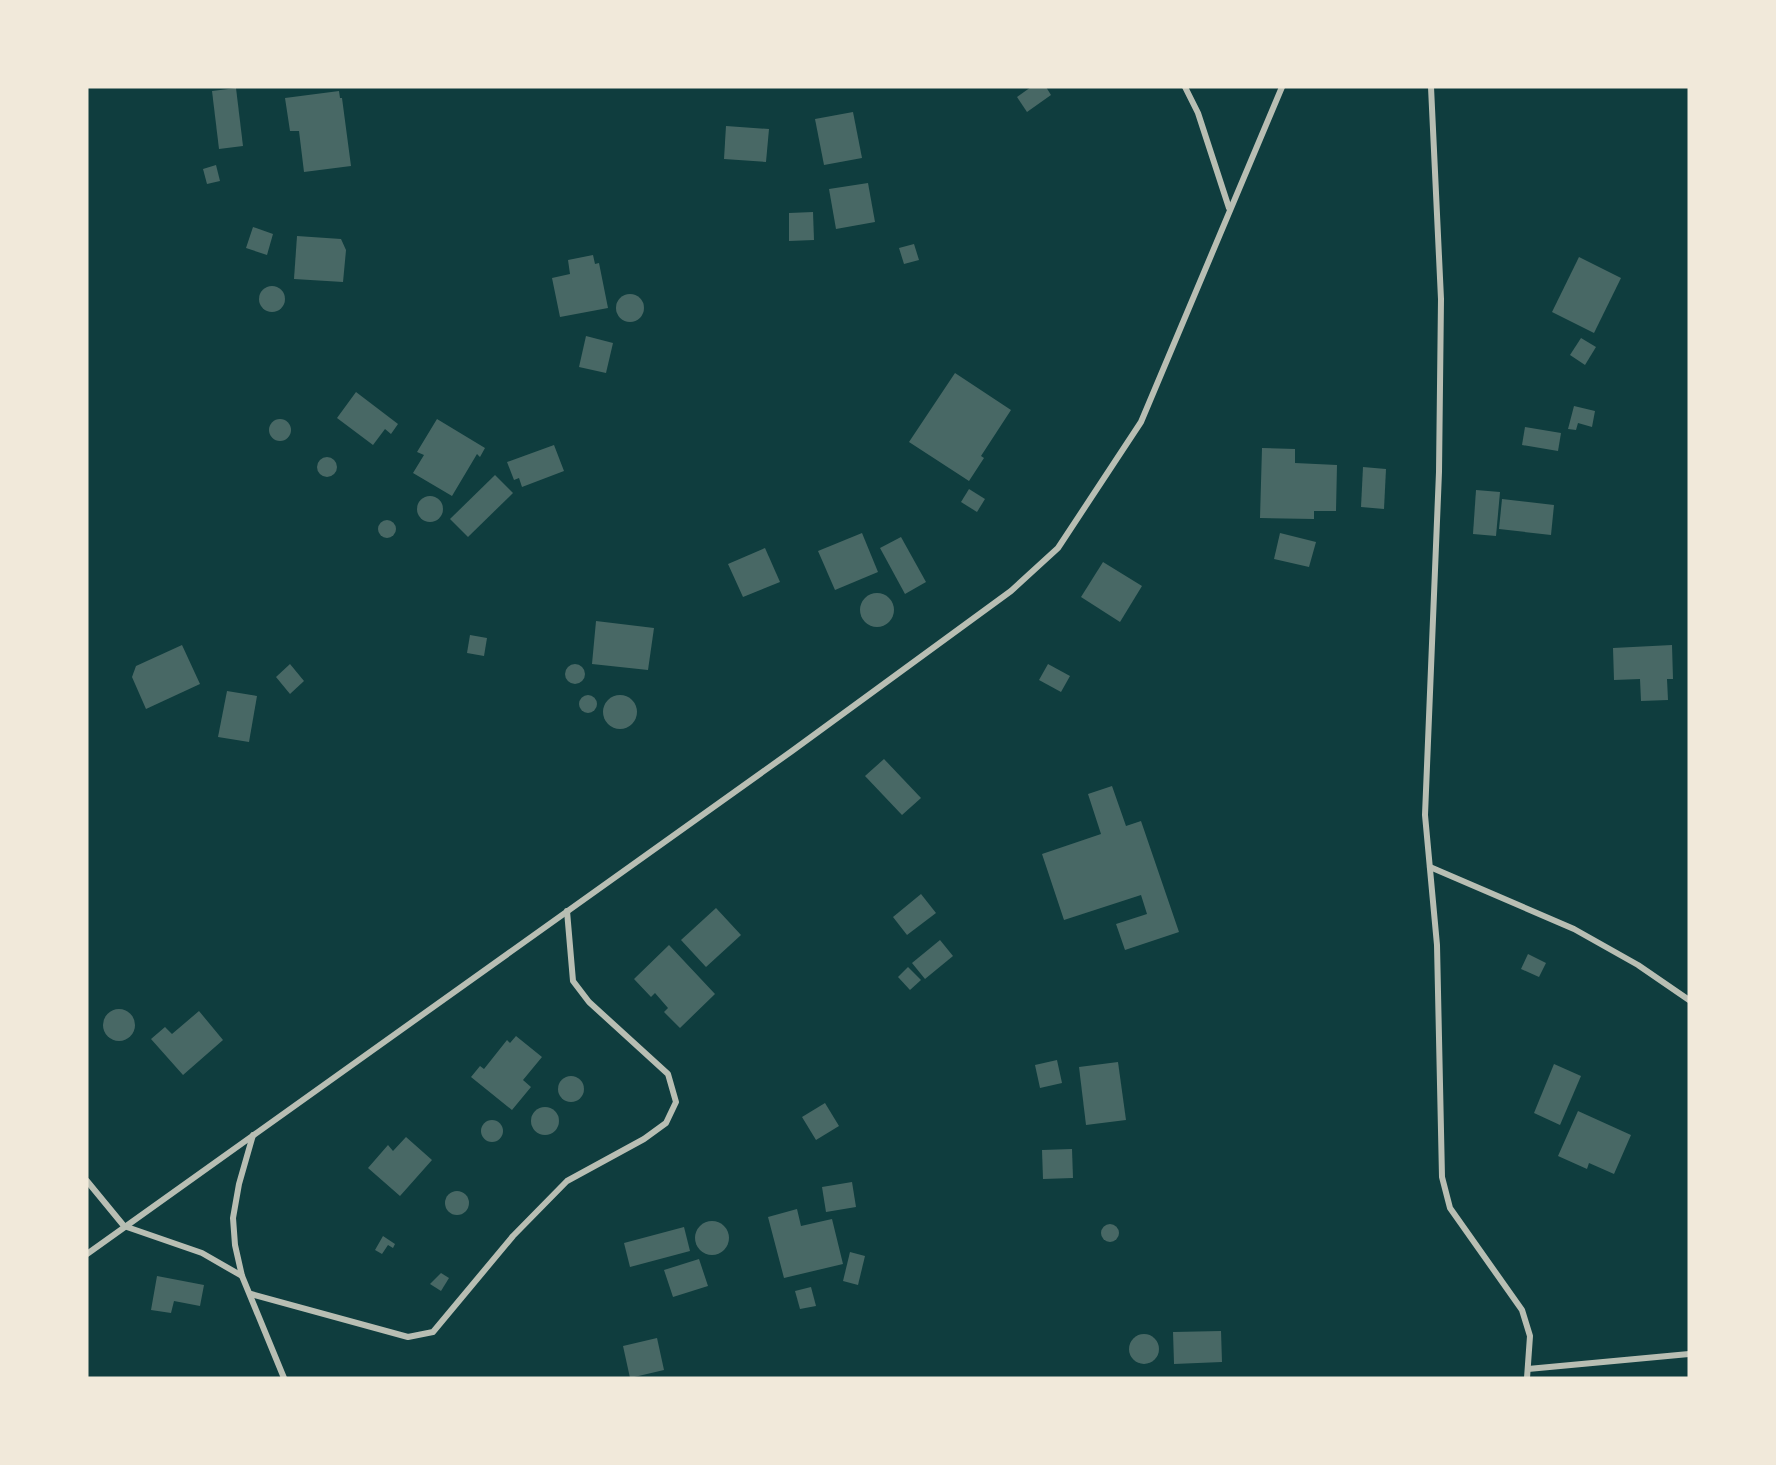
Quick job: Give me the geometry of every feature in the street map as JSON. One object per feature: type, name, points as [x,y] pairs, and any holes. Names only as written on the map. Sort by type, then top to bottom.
[{"type":"street","points":[[1185,87],[1198,113],[1229,209]]},
{"type":"street","points":[[87,1254],[1011,591],[1058,548],[1141,422],[1282,87]]},
{"type":"street","points":[[1431,87],[1441,299],[1439,472],[1425,815],[1437,945],[1442,1177],[1450,1208],[1522,1310],[1530,1336],[1527,1378]]},
{"type":"street","points":[[1430,867],[1575,929],[1638,965],[1689,1000]]},
{"type":"street","points":[[251,1294],[408,1337],[433,1332],[513,1236],[567,1181],[645,1138],[666,1123],[676,1102],[668,1074],[589,1002],[573,981],[567,911]]},
{"type":"street","points":[[253,1135],[239,1184],[233,1218],[235,1245],[242,1276],[284,1378]]},
{"type":"street","points":[[87,1181],[124,1226],[202,1253],[242,1276]]},
{"type":"street","points":[[1528,1370],[1689,1354]]},
{"type":"building","points":[[1031,87],[1046,87],[1051,95],[1027,112],[1017,97]]},
{"type":"building","points":[[236,88],[243,146],[219,149],[212,91]]},
{"type":"building","points":[[339,91],[340,98],[342,98],[351,166],[304,172],[299,131],[290,131],[285,98]]},
{"type":"building","points":[[853,112],[862,158],[824,165],[815,119]]},
{"type":"building","points":[[726,126],[769,129],[766,162],[724,159]]},
{"type":"building","points":[[216,165],[220,181],[207,184],[203,169]]},
{"type":"building","points":[[868,183],[875,222],[836,229],[829,189]]},
{"type":"building","points":[[813,212],[814,240],[789,241],[789,213]]},
{"type":"building","points":[[253,227],[273,234],[267,255],[246,248]]},
{"type":"building","points":[[297,236],[341,239],[346,250],[343,282],[294,279]]},
{"type":"building","points":[[914,244],[919,260],[904,264],[899,248]]},
{"type":"building","points":[[593,255],[595,264],[599,263],[608,308],[560,317],[552,278],[570,274],[568,260]]},
{"type":"building","points":[[1579,257],[1621,278],[1594,333],[1552,312]]},
{"type":"building","points":[[272,286],[281,290],[285,299],[281,308],[272,312],[263,308],[259,299],[263,290]]},
{"type":"building","points":[[630,294],[640,298],[644,308],[640,318],[630,322],[620,318],[616,308],[620,298]]},
{"type":"building","points":[[586,336],[613,343],[606,373],[579,367]]},
{"type":"building","points":[[1581,338],[1596,347],[1585,365],[1570,355]]},
{"type":"building","points":[[955,373],[1011,410],[981,456],[984,458],[969,481],[909,442]]},
{"type":"building","points":[[356,392],[398,424],[391,434],[385,429],[373,445],[337,418]]},
{"type":"building","points":[[1574,406],[1595,411],[1592,427],[1578,423],[1576,430],[1568,429]]},
{"type":"building","points":[[280,419],[288,422],[291,430],[288,438],[280,441],[272,438],[269,430],[272,422]]},
{"type":"building","points":[[437,419],[485,448],[480,457],[477,454],[452,496],[413,473],[424,455],[417,452]]},
{"type":"building","points":[[1525,427],[1561,433],[1558,451],[1522,445]]},
{"type":"building","points":[[554,445],[564,471],[522,487],[519,478],[514,480],[507,462]]},
{"type":"building","points":[[1262,448],[1295,449],[1295,463],[1337,465],[1336,511],[1314,511],[1314,519],[1260,518]]},
{"type":"building","points":[[327,457],[334,460],[337,467],[334,474],[327,477],[320,474],[317,467],[320,460]]},
{"type":"building","points":[[1363,467],[1386,469],[1384,509],[1361,507]]},
{"type":"building","points":[[495,475],[513,493],[468,537],[450,519]]},
{"type":"building","points":[[969,489],[985,499],[977,512],[961,502]]},
{"type":"building","points":[[1476,490],[1500,492],[1496,536],[1473,534]]},
{"type":"building","points":[[430,496],[439,500],[443,509],[439,518],[430,522],[421,518],[417,509],[421,500]]},
{"type":"building","points":[[1502,499],[1554,505],[1551,535],[1499,529]]},
{"type":"building","points":[[387,520],[393,523],[396,529],[393,535],[387,538],[381,535],[378,529],[381,523]]},
{"type":"building","points":[[862,533],[878,572],[835,590],[818,551]]},
{"type":"building","points":[[1280,533],[1316,542],[1309,567],[1274,559]]},
{"type":"building","points":[[901,537],[926,582],[905,594],[880,548]]},
{"type":"building","points":[[765,548],[780,582],[743,597],[728,564]]},
{"type":"building","points":[[1103,562],[1142,586],[1120,622],[1081,597]]},
{"type":"building","points":[[877,593],[889,598],[894,610],[889,622],[877,627],[865,622],[860,610],[865,598]]},
{"type":"building","points":[[596,621],[654,628],[648,670],[592,664]]},
{"type":"building","points":[[470,635],[487,638],[484,656],[467,653]]},
{"type":"building","points":[[182,645],[200,684],[146,709],[132,677],[136,666]]},
{"type":"building","points":[[1672,645],[1673,679],[1667,679],[1668,700],[1641,701],[1640,679],[1614,680],[1613,648]]},
{"type":"building","points":[[290,664],[304,681],[290,694],[276,677]]},
{"type":"building","points":[[575,664],[582,667],[585,674],[582,681],[575,684],[568,681],[565,674],[568,667]]},
{"type":"building","points":[[1048,664],[1070,676],[1061,692],[1039,680]]},
{"type":"building","points":[[227,691],[257,696],[249,742],[218,737]]},
{"type":"building","points":[[588,695],[594,698],[597,704],[594,710],[588,713],[582,710],[579,704],[582,698]]},
{"type":"building","points":[[620,695],[632,700],[637,712],[632,724],[620,729],[608,724],[603,712],[608,700]]},
{"type":"building","points":[[884,759],[921,798],[902,815],[865,776]]},
{"type":"building","points":[[1112,786],[1126,826],[1141,821],[1179,932],[1125,950],[1116,924],[1147,914],[1141,895],[1064,920],[1042,854],[1101,834],[1088,794]]},
{"type":"building","points":[[921,894],[936,913],[907,935],[893,917]]},
{"type":"building","points":[[716,908],[741,935],[706,967],[681,940]]},
{"type":"building","points":[[940,940],[953,956],[925,979],[912,963]]},
{"type":"building","points":[[669,945],[715,994],[680,1028],[664,1012],[668,1008],[655,993],[651,997],[634,979]]},
{"type":"building","points":[[1528,954],[1546,963],[1539,977],[1521,969]]},
{"type":"building","points":[[908,967],[921,980],[910,990],[898,977]]},
{"type":"building","points":[[119,1009],[130,1014],[135,1025],[130,1036],[119,1041],[108,1036],[103,1025],[108,1014]]},
{"type":"building","points":[[199,1011],[223,1040],[183,1075],[151,1039],[165,1027],[172,1034]]},
{"type":"building","points":[[516,1036],[542,1057],[523,1080],[531,1087],[512,1110],[471,1077],[480,1066],[484,1069],[507,1040],[510,1043]]},
{"type":"building","points":[[1057,1060],[1062,1083],[1040,1088],[1035,1065]]},
{"type":"building","points":[[1118,1062],[1126,1120],[1086,1125],[1079,1067]]},
{"type":"building","points":[[1554,1064],[1581,1076],[1560,1125],[1534,1113]]},
{"type":"building","points":[[571,1076],[580,1080],[584,1089],[580,1098],[571,1102],[562,1098],[558,1089],[562,1080]]},
{"type":"building","points":[[825,1103],[839,1126],[816,1140],[802,1117]]},
{"type":"building","points":[[545,1107],[555,1111],[559,1121],[555,1131],[545,1135],[535,1131],[531,1121],[535,1111]]},
{"type":"building","points":[[1578,1111],[1631,1135],[1614,1174],[1589,1163],[1587,1169],[1558,1156]]},
{"type":"building","points":[[492,1120],[500,1123],[503,1131],[500,1139],[492,1142],[484,1139],[481,1131],[484,1123]]},
{"type":"building","points":[[406,1137],[432,1160],[400,1196],[368,1168],[388,1145],[393,1151]]},
{"type":"building","points":[[1072,1149],[1073,1178],[1043,1179],[1042,1150]]},
{"type":"building","points":[[852,1182],[856,1207],[826,1212],[822,1187]]},
{"type":"building","points":[[457,1191],[466,1194],[469,1203],[466,1212],[457,1215],[448,1212],[445,1203],[448,1194]]},
{"type":"building","points":[[797,1209],[801,1226],[832,1219],[843,1264],[784,1278],[768,1217]]},
{"type":"building","points":[[712,1221],[724,1226],[729,1238],[724,1250],[712,1255],[700,1250],[695,1238],[700,1226]]},
{"type":"building","points":[[1110,1224],[1116,1227],[1119,1233],[1116,1239],[1110,1242],[1104,1239],[1101,1233],[1104,1227]]},
{"type":"building","points":[[684,1227],[690,1251],[630,1267],[624,1243]]},
{"type":"building","points":[[383,1236],[395,1244],[393,1248],[388,1245],[382,1254],[375,1250]]},
{"type":"building","points":[[850,1252],[865,1256],[858,1285],[843,1281]]},
{"type":"building","points":[[699,1259],[708,1286],[673,1297],[664,1270]]},
{"type":"building","points":[[441,1273],[449,1278],[441,1291],[430,1284]]},
{"type":"building","points":[[157,1276],[204,1285],[200,1306],[174,1301],[171,1313],[151,1310]]},
{"type":"building","points":[[811,1287],[816,1306],[800,1309],[795,1291]]},
{"type":"building","points":[[1221,1331],[1222,1362],[1174,1364],[1173,1332]]},
{"type":"building","points":[[1144,1334],[1155,1338],[1159,1349],[1155,1360],[1144,1364],[1133,1360],[1129,1349],[1133,1338]]},
{"type":"building","points":[[657,1338],[664,1370],[630,1378],[623,1346]]}]
